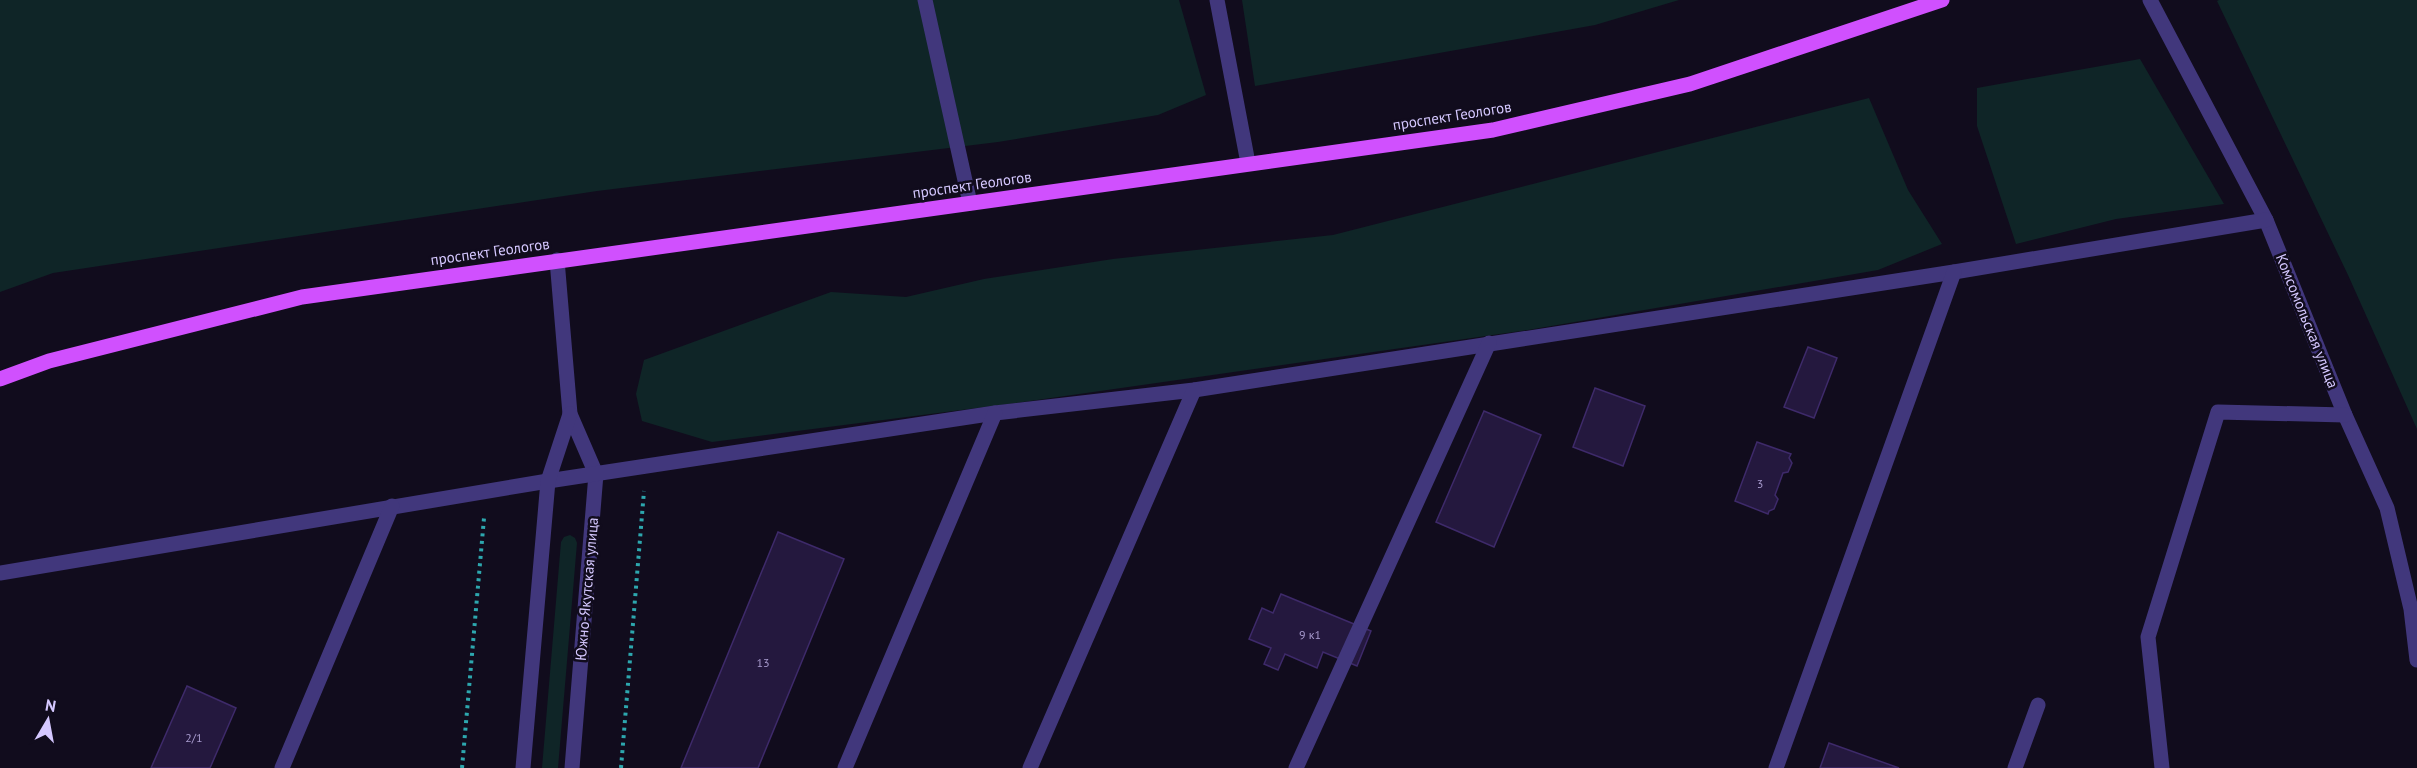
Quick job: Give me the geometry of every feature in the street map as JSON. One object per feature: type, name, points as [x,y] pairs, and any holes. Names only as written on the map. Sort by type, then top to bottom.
[{"type":"main road","name":"проспект Геологов","points":[[0,379],[49,361],[302,297],[1493,130],[1690,84],[1942,0]]},
{"type":"street","points":[[925,0],[970,203]]},
{"type":"street","points":[[1217,0],[1248,163]]},
{"type":"street","name":"Комсомольская улица","points":[[2150,0],[2265,220],[2344,415],[2387,508],[2410,609],[2417,660]]},
{"type":"street","points":[[0,573],[548,481],[995,413],[1194,390],[1954,272],[2265,220]]},
{"type":"street","name":"Южно-Якутская улица","points":[[556,260],[570,414],[596,474],[572,768]]},
{"type":"street","points":[[1776,768],[1954,272]]},
{"type":"street","points":[[1296,768],[1489,344]]},
{"type":"street","points":[[1030,768],[1194,390]]},
{"type":"street","points":[[2162,768],[2148,637],[2218,412],[2344,415]]},
{"type":"street","points":[[845,768],[995,413]]},
{"type":"street","name":"Южно-Якутская улица","points":[[523,768],[548,481],[570,414]]},
{"type":"street","points":[[282,768],[392,506]]},
{"type":"street","points":[[2015,768],[2037,705]]},
{"type":"path","points":[[621,768],[646,466]]},
{"type":"path","points":[[462,768],[487,491]]},
{"type":"green space","points":[[0,0],[1179,0],[1206,95],[1158,115],[998,142],[597,191],[53,273],[0,292]]},
{"type":"green space","points":[[1242,0],[1679,0],[1595,25],[1255,86]]},
{"type":"green space","points":[[2417,0],[2417,429],[2348,275],[2217,1]]},
{"type":"green space","points":[[2140,59],[2224,204],[2116,219],[2016,244],[1977,126],[1977,88]]},
{"type":"green space","points":[[1869,98],[1908,190],[1942,244],[1878,270],[1528,330],[1016,403],[712,442],[642,421],[636,394],[644,360],[831,292],[906,297],[984,279],[1113,259],[1333,235]]},
{"type":"green space","points":[[570,535],[577,543],[558,768],[542,768],[561,542],[564,537]]},
{"type":"building","points":[[1808,347],[1837,358],[1814,418],[1784,407]]},
{"type":"building","points":[[1595,388],[1645,406],[1623,466],[1573,447]]},
{"type":"building","points":[[1484,411],[1541,435],[1494,547],[1436,522]]},
{"type":"building","points":[[1757,442],[1791,454],[1789,458],[1792,463],[1788,472],[1783,473],[1775,495],[1778,499],[1774,509],[1768,514],[1735,501]]},
{"type":"building","points":[[778,532],[844,559],[758,768],[681,768]]},
{"type":"building","points":[[1281,594],[1371,631],[1357,666],[1323,652],[1317,668],[1285,654],[1278,670],[1264,664],[1271,648],[1249,639],[1262,608],[1273,613]]},
{"type":"building","points":[[187,686],[236,708],[210,768],[151,768]]},
{"type":"building","points":[[1829,743],[1899,768],[1820,768]]}]
